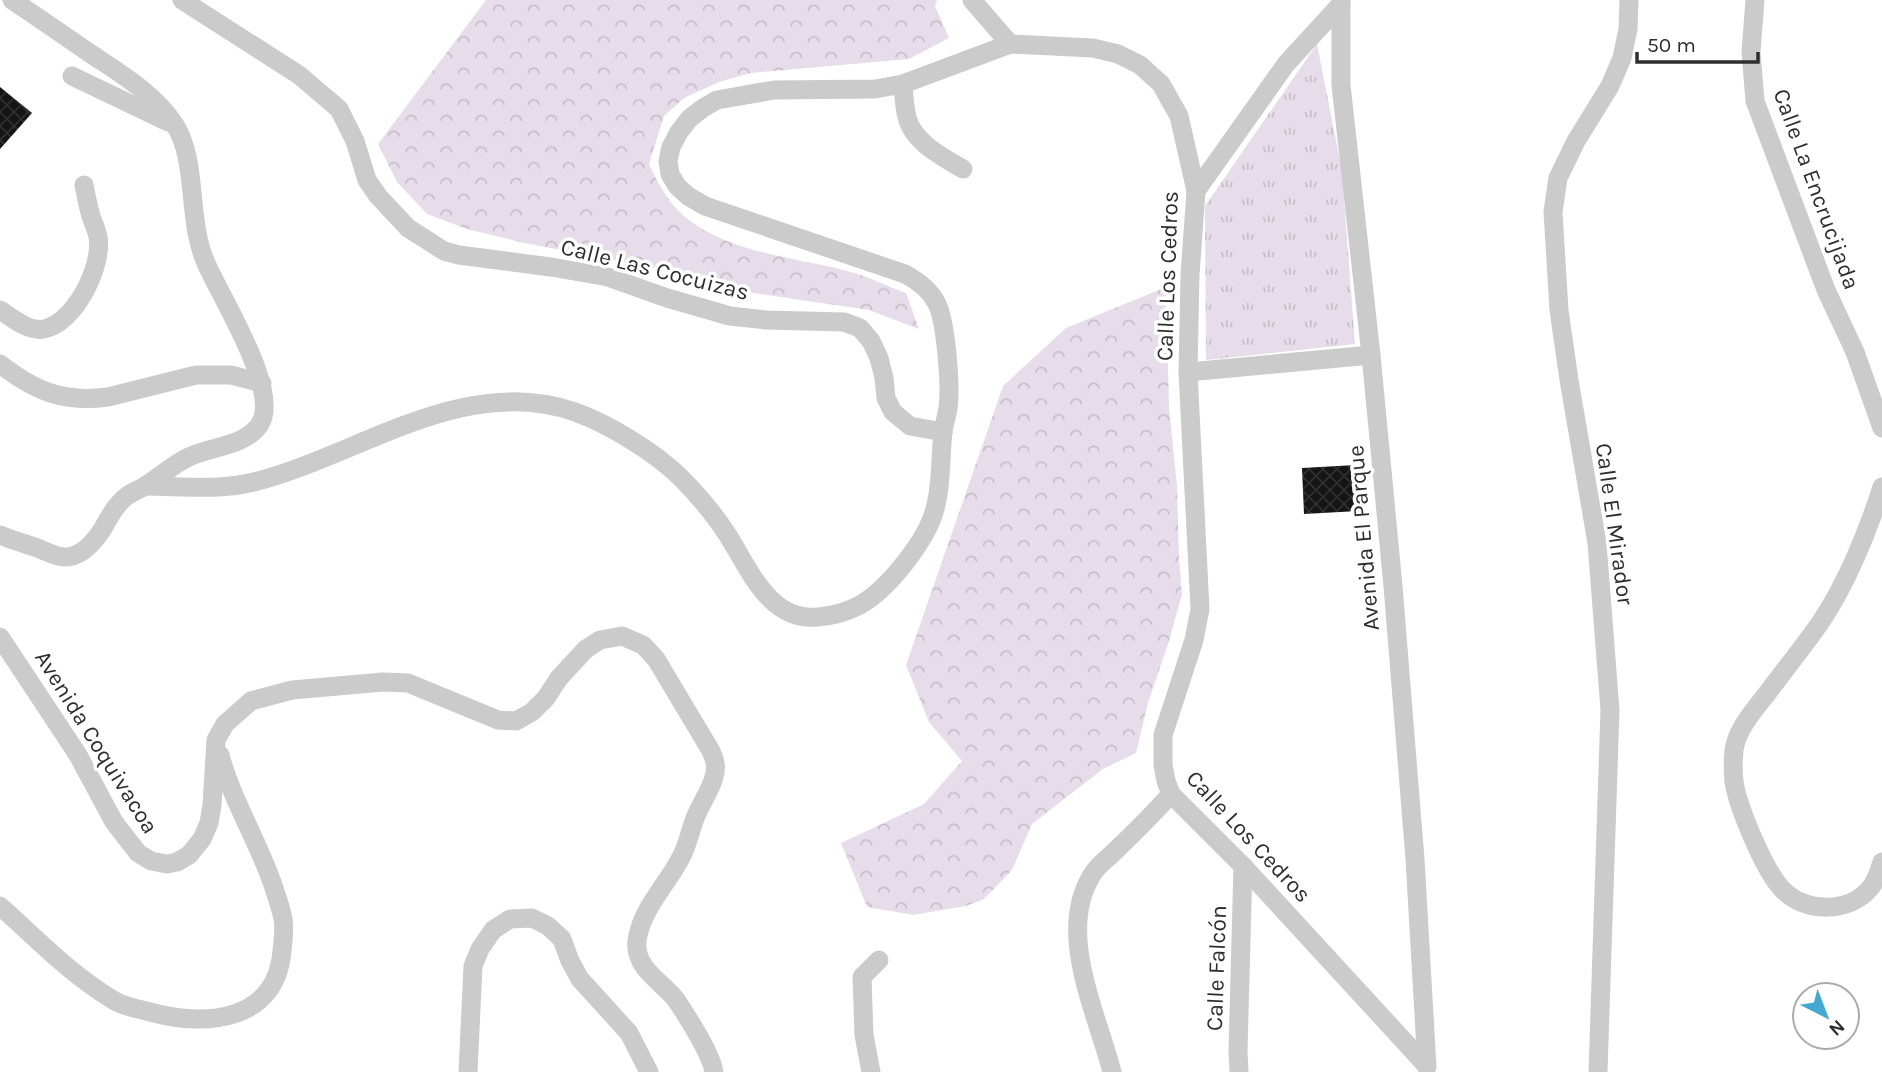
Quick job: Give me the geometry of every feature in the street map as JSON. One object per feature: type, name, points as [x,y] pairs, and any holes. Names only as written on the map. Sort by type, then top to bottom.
[{"type":"street","points":[[0,534],[64,557],[80,553],[91,544],[109,515],[126,497],[189,457],[235,443],[249,435],[260,424],[265,408],[262,383],[197,242],[186,155],[176,126],[139,86],[12,0]]},
{"type":"street","name":"Calle Las Cocuizas","points":[[182,0],[299,75],[339,109],[355,141],[367,180],[408,229],[427,242],[459,255],[608,277],[730,316],[766,320],[844,322],[860,328],[871,341],[884,378],[886,398],[893,412],[910,426],[943,432]]},
{"type":"street","points":[[972,0],[1010,44]]},
{"type":"street","name":"Calle El Mirador","points":[[1598,1072],[1610,710],[1597,543],[1559,310],[1553,212],[1558,178],[1576,141],[1610,86],[1622,58],[1628,29],[1629,0]]},
{"type":"street","name":"Calle La Encrucijada","points":[[1755,0],[1751,52],[1755,101],[1826,290],[1864,375],[1882,428]]},
{"type":"street","points":[[1196,191],[1286,64],[1341,2]]},
{"type":"street","name":"Avenida El Parque","points":[[1341,2],[1341,85],[1393,586],[1413,832],[1427,1068]]},
{"type":"street","name":"Calle Los Cedros","points":[[943,432],[948,407],[949,378],[941,315],[929,291],[918,281],[889,267],[705,206],[677,186],[670,174],[668,161],[671,147],[689,119],[717,100],[774,90],[875,89],[903,84],[1010,44],[1093,48],[1118,54],[1140,65],[1161,84],[1179,116],[1196,191],[1190,275],[1188,373],[1200,610],[1194,640],[1163,735],[1166,781],[1171,794],[1243,866],[1427,1068]]},
{"type":"street","points":[[72,76],[176,126]]},
{"type":"street","points":[[903,84],[907,120],[915,134],[928,147],[963,169]]},
{"type":"street","points":[[0,310],[26,326],[45,329],[69,314],[90,283],[97,260],[99,237],[87,203],[84,185]]},
{"type":"street","points":[[1188,373],[1371,355]]},
{"type":"street","points":[[0,364],[32,387],[68,399],[108,397],[196,374],[231,375],[262,383]]},
{"type":"street","points":[[146,486],[218,487],[250,483],[278,475],[413,422],[456,409],[492,403],[534,402],[575,412],[612,429],[650,454],[680,477],[706,505],[763,592],[781,609],[800,617],[816,617],[838,614],[859,606],[900,569],[916,548],[935,512],[941,480],[943,432]]},
{"type":"street","points":[[1882,487],[1852,566],[1820,622],[1740,733],[1733,763],[1735,783],[1755,843],[1774,879],[1787,894],[1822,908],[1845,905],[1858,899],[1870,888],[1882,862]]},
{"type":"street","points":[[0,906],[80,978],[118,1003],[164,1016],[192,1019],[234,1015],[254,1006],[268,992],[277,975],[282,958],[283,918],[266,864],[225,776],[216,740],[225,724],[251,701],[292,690],[371,682],[408,683],[498,720],[516,721],[532,712],[546,698],[559,678],[586,649],[600,640],[622,636],[643,645],[656,659],[716,762],[714,777],[694,821],[689,841],[649,908],[640,926],[636,945],[642,964],[675,999],[699,1038],[714,1072]]},
{"type":"street","name":"Avenida Coquivacoa","points":[[0,637],[78,755],[114,822],[138,853],[151,862],[177,862],[189,855],[202,839],[209,823],[212,805],[216,740]]},
{"type":"street","points":[[1112,1072],[1082,970],[1076,932],[1079,906],[1092,874],[1171,794]]},
{"type":"street","name":"Calle Falcón","points":[[1239,1072],[1243,866]]},
{"type":"street","points":[[468,1072],[473,966],[480,949],[493,930],[510,919],[532,918],[548,926],[562,939],[580,979],[629,1032],[649,1072]]},
{"type":"street","points":[[871,1072],[863,1035],[862,977],[879,960]]},
{"type":"green space","points":[[486,0],[937,0],[935,6],[949,38],[909,59],[751,73],[719,82],[684,98],[664,116],[649,164],[676,208],[708,232],[750,249],[861,275],[906,293],[919,329],[869,310],[740,291],[663,270],[467,229],[427,214],[397,182],[378,144]]},
{"type":"green space","points":[[1317,44],[1342,171],[1355,344],[1206,360],[1205,206]]},
{"type":"green space","points":[[1166,287],[1169,408],[1177,486],[1182,594],[1148,703],[1136,753],[1103,769],[1032,824],[1012,870],[984,899],[966,906],[913,915],[867,907],[841,843],[924,804],[962,761],[929,722],[906,665],[1003,386],[1066,328]]},
{"type":"building","points":[[0,87],[32,113],[0,149]]},
{"type":"building","points":[[1356,465],[1358,511],[1304,514],[1302,468]]}]
